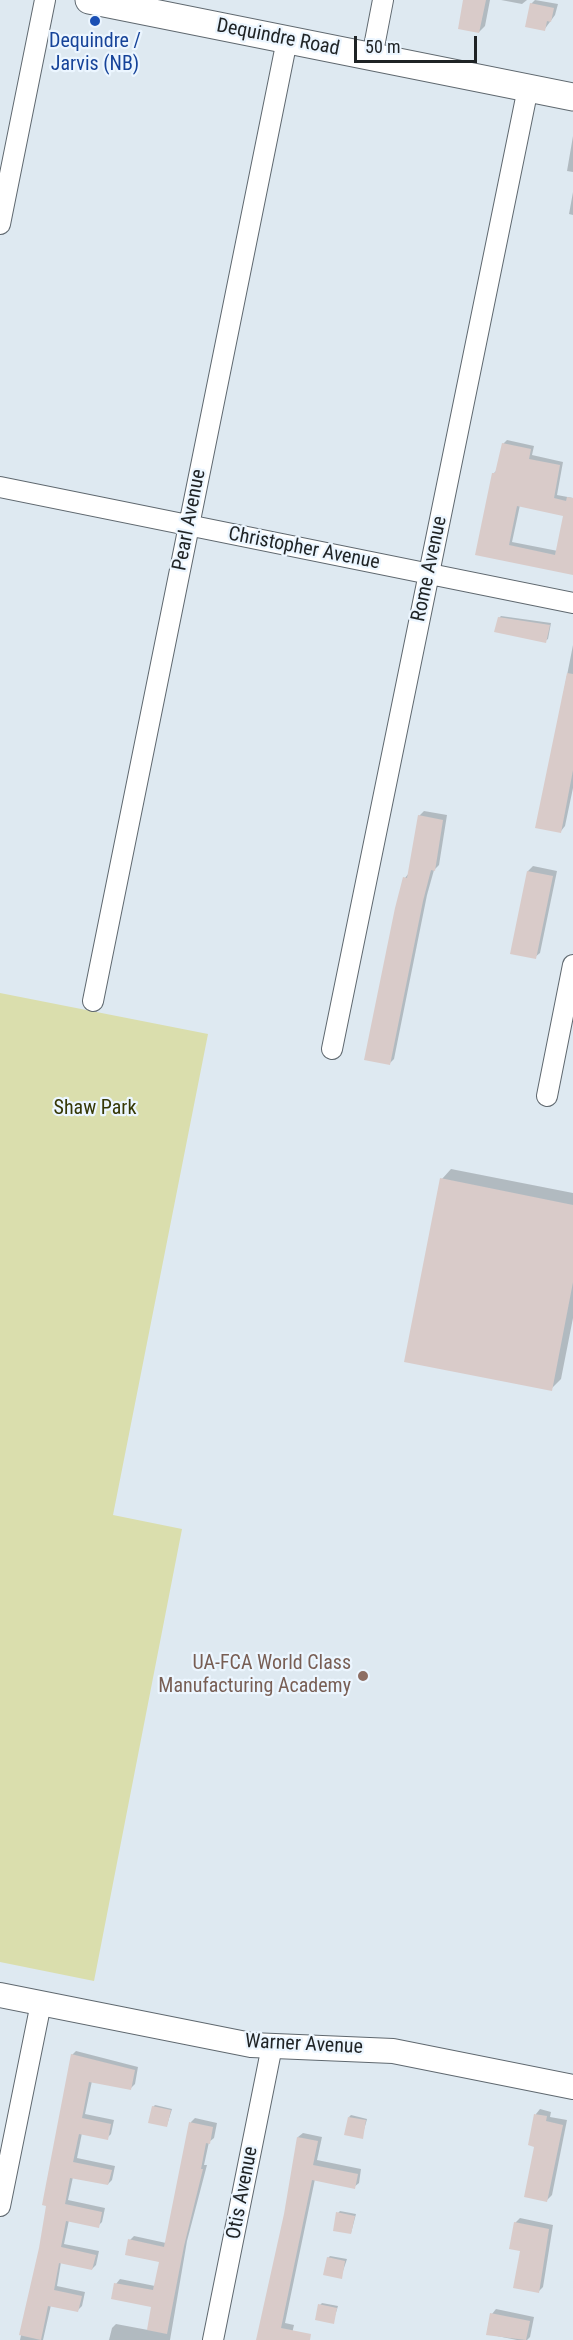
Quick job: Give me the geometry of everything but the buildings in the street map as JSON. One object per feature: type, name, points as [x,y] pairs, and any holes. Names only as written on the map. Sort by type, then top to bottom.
[{"type":"main road","name":"Dequindre Road","points":[[89,0],[174,9],[287,40],[573,97]]},
{"type":"street","points":[[0,224],[45,0]]},
{"type":"street","points":[[372,57],[383,0]]},
{"type":"street","name":"Pearl Avenue","points":[[93,1001],[287,40]]},
{"type":"street","name":"Rome Avenue","points":[[332,1049],[528,88]]},
{"type":"street","name":"Christopher Avenue","points":[[0,487],[573,603]]},
{"type":"street","points":[[547,1096],[573,965]]},
{"type":"street","name":"Warner Avenue","points":[[0,1995],[251,2045],[344,2047],[393,2051],[573,2087]]},
{"type":"street","points":[[0,2206],[41,2003]]},
{"type":"street","name":"Otis Avenue","points":[[213,2340],[272,2046]]},
{"type":"green space","name":"Shaw Park","points":[[0,993],[208,1034],[113,1515],[182,1529],[94,1981],[0,1962]]},
{"type":"place","name":"Dequindre / Jarvis (NB)","points":[[95,21]]},
{"type":"place","name":"UA-FCA World Class Manufacturing Academy","points":[[363,1676]]}]
